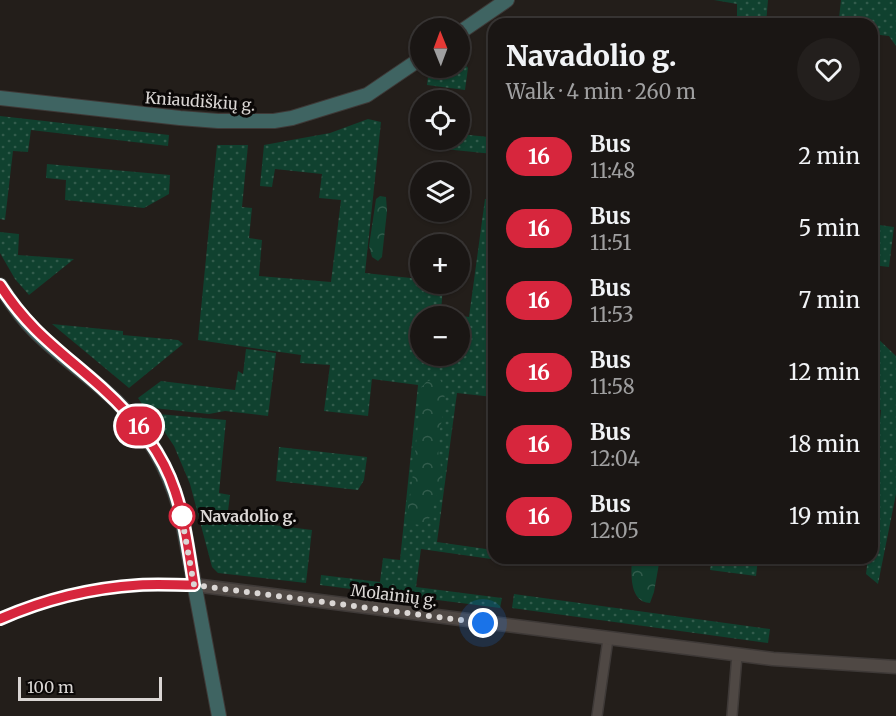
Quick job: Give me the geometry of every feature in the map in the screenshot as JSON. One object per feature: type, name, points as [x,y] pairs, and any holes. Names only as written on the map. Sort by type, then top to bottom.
[{"type":"main road","points":[[470,25],[507,0]]},
{"type":"main road","name":"Kniaudiškių g.","points":[[0,98],[227,122],[274,121],[292,118],[367,95],[410,66]]},
{"type":"main road","points":[[0,285],[16,310],[34,330],[118,403],[141,430],[160,460],[175,490],[211,662],[219,716]]},
{"type":"street","name":"Molainių g.","points":[[0,620],[45,602],[108,588],[139,585],[194,585],[737,655],[827,664],[896,667]]},
{"type":"street","points":[[597,716],[608,639]]},
{"type":"street","points":[[732,716],[737,655]]},
{"type":"green space","points":[[714,0],[768,0],[766,18],[737,18],[737,4]]},
{"type":"green space","points":[[841,0],[896,0],[896,46],[889,36],[878,35],[878,18],[839,18]]},
{"type":"green space","points":[[428,78],[467,78],[465,90],[427,85]]},
{"type":"green space","points":[[0,116],[169,135],[168,146],[31,130],[28,152],[13,151],[5,220],[0,219]]},
{"type":"green space","points":[[368,119],[381,122],[365,273],[410,278],[410,294],[442,294],[441,306],[410,306],[410,366],[470,366],[470,310],[485,199],[488,199],[488,396],[457,393],[437,542],[488,549],[488,559],[421,549],[416,587],[502,598],[500,608],[320,585],[321,575],[380,582],[383,558],[400,560],[418,385],[372,379],[368,416],[324,411],[330,365],[300,363],[301,355],[198,340],[217,145],[248,145],[242,207],[252,208],[249,238],[262,240],[259,276],[331,282],[341,200],[319,198],[322,174],[275,169],[272,187],[260,186],[264,145],[330,133]]},
{"type":"green space","points":[[470,135],[488,137],[488,153],[454,150],[470,150]]},
{"type":"green space","points":[[47,164],[170,175],[169,194],[144,208],[65,200],[66,180],[46,178]]},
{"type":"green space","points":[[380,196],[386,197],[387,211],[382,257],[378,261],[372,257],[369,246],[376,199]]},
{"type":"green space","points":[[878,225],[894,227],[889,267],[878,266]]},
{"type":"green space","points":[[0,232],[19,234],[18,255],[74,259],[29,295],[15,279],[0,253]]},
{"type":"green space","points":[[52,324],[123,331],[123,335],[178,340],[183,344],[129,388]]},
{"type":"green space","points":[[878,339],[896,356],[896,494],[878,584],[866,574],[867,564],[878,564],[878,439],[881,410],[878,409]]},
{"type":"green space","points":[[246,349],[276,353],[268,416],[225,411],[209,414],[144,407],[138,398],[161,381],[235,390],[238,371],[243,374]]},
{"type":"green space","points":[[436,378],[440,379],[445,397],[438,440],[440,481],[429,519],[422,524],[414,524],[409,520],[408,505],[422,387],[426,382]]},
{"type":"green space","points":[[158,414],[226,420],[219,493],[230,495],[227,519],[312,530],[306,583],[218,573],[212,567],[190,484],[174,446],[156,419]]},
{"type":"green space","points":[[279,447],[367,457],[364,480],[358,490],[276,481]]},
{"type":"green space","points":[[632,564],[659,564],[650,603],[638,598],[632,579]]},
{"type":"green space","points":[[711,564],[757,564],[756,576],[710,570]]},
{"type":"green space","points":[[514,594],[770,629],[768,643],[512,608]]},
{"type":"bus line","name":"16","points":[[0,285],[16,310],[34,330],[110,395],[141,430],[175,490],[194,585],[139,585],[108,588],[45,602],[0,619]]},
{"type":"place","name":"Navadolio g.","points":[[182,516]]},
{"type":"route","points":[[182,516],[181,513],[194,585],[483,623]]}]
